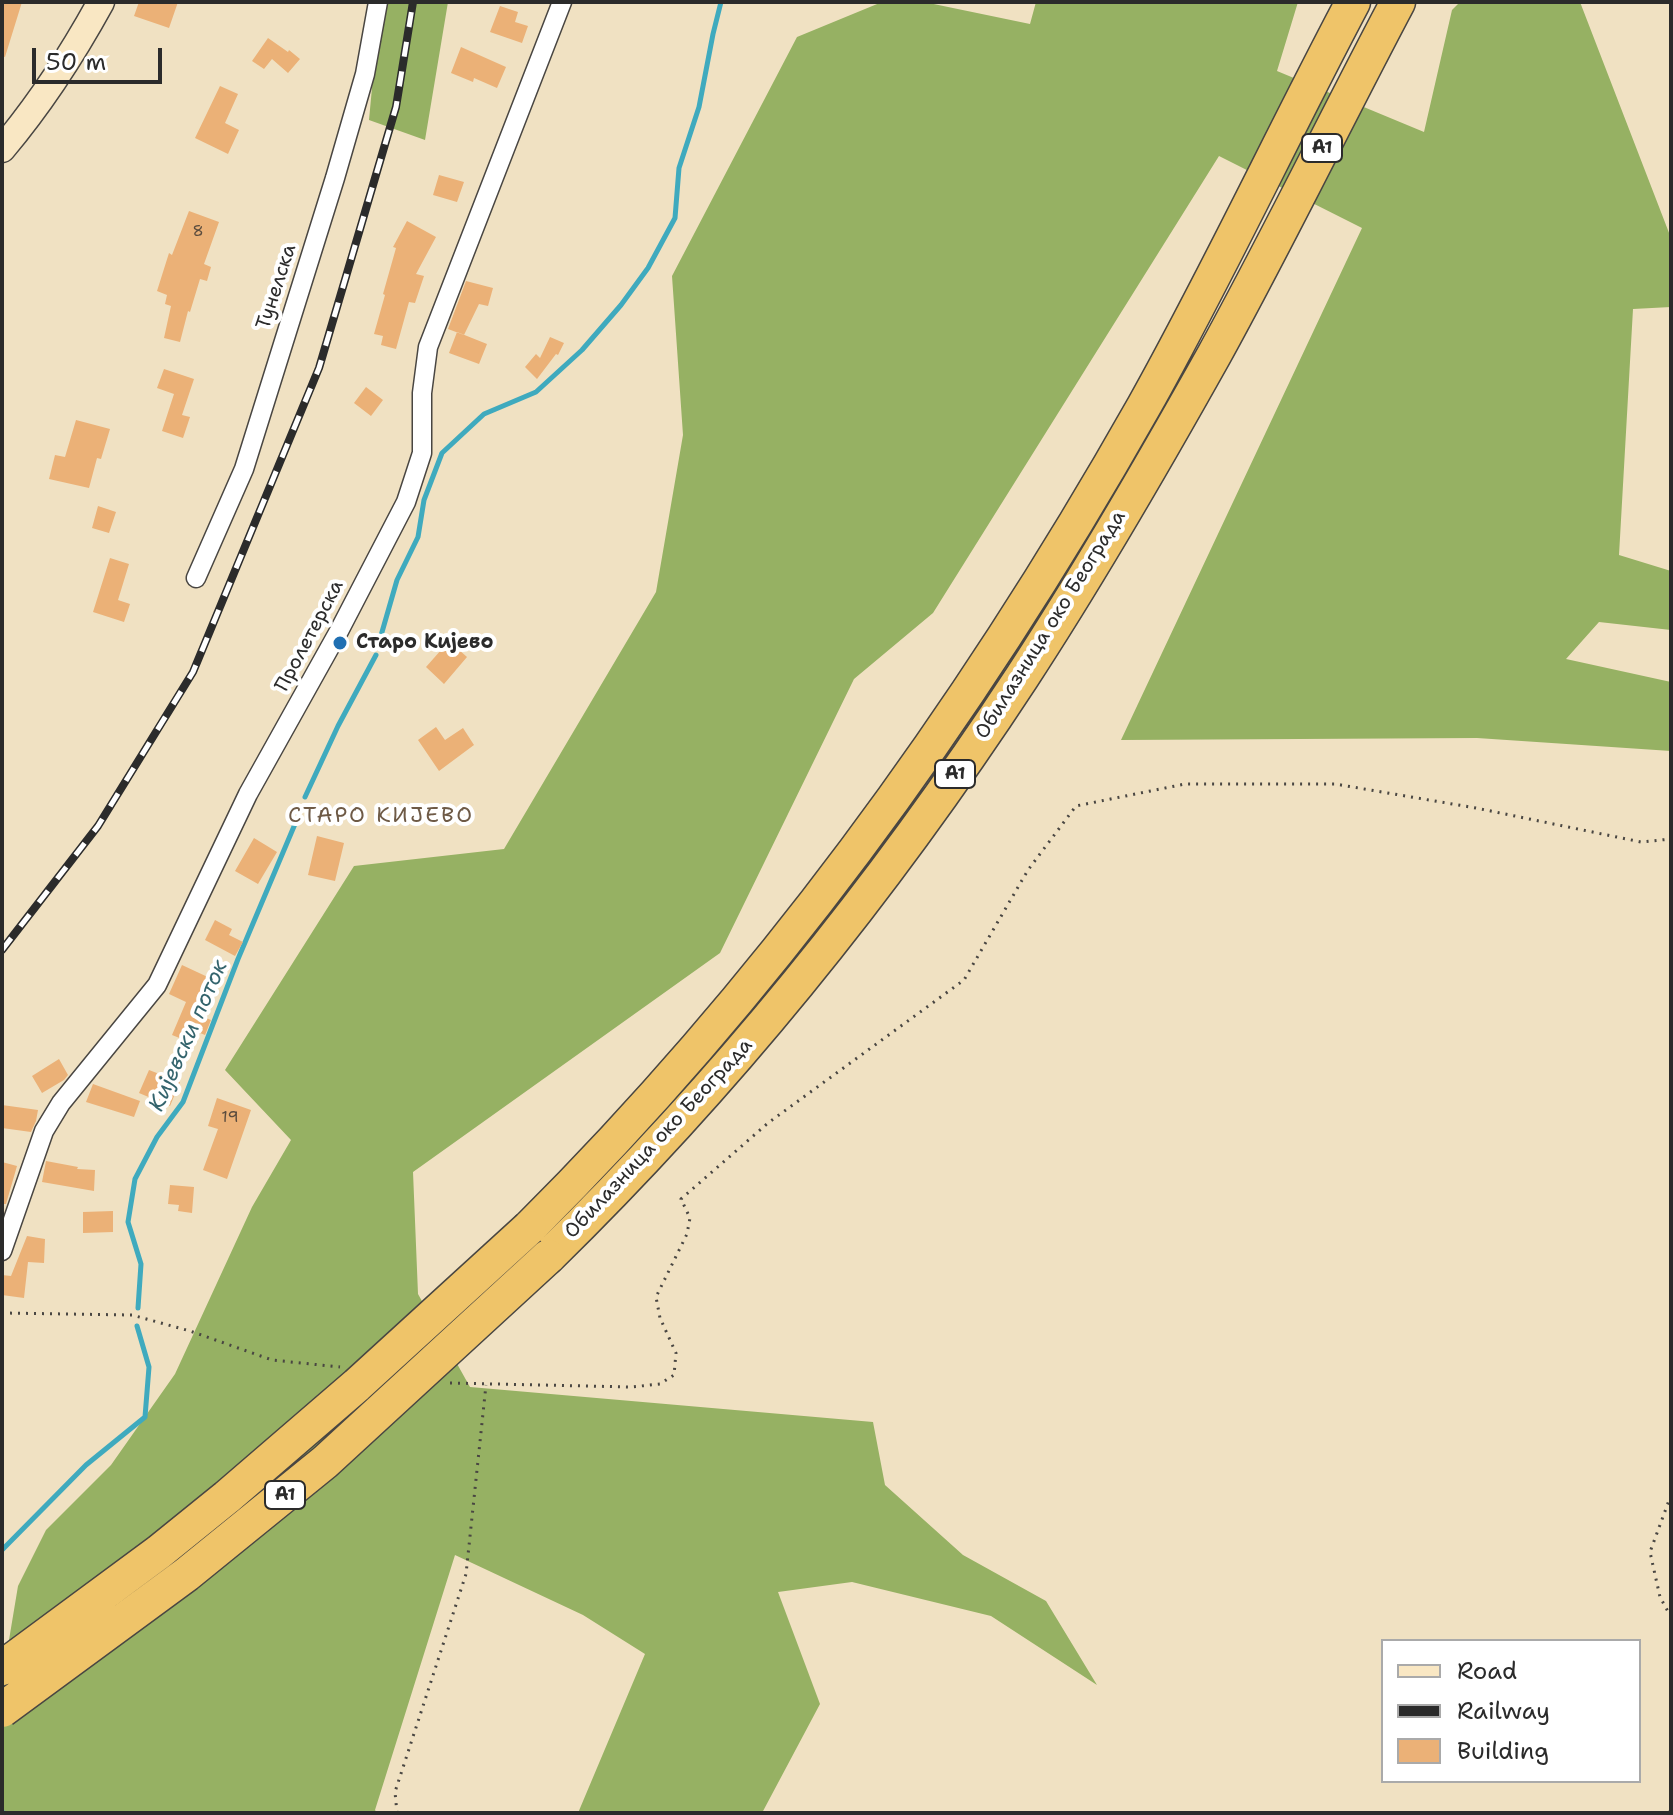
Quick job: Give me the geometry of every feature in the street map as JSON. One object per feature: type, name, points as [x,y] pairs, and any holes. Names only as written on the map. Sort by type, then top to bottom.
[{"type":"highway","name":"Обилазница око Београда","points":[[2,1668],[159,1552],[357,1385],[529,1228],[595,1162],[731,1009],[880,817],[997,647],[1088,501],[1150,394],[1254,200],[1353,2]]},
{"type":"highway","name":"Обилазница око Београда","points":[[2,1710],[187,1574],[325,1462],[548,1257],[635,1169],[744,1048],[864,900],[954,777],[1021,678],[1115,526],[1216,351],[1398,2]]},
{"type":"main road","points":[[2,149],[40,99],[101,2]]},
{"type":"street","name":"Тунелска","points":[[196,578],[244,469],[365,74],[378,2]]},
{"type":"street","name":"Пролетерска","points":[[2,1251],[44,1131],[64,1099],[157,985],[248,794],[406,502],[422,453],[422,393],[428,347],[562,2]]},
{"type":"path","points":[[681,1199],[768,1123],[964,980],[1028,870],[1076,806],[1185,784],[1335,784],[1476,808],[1641,842],[1671,839]]},
{"type":"path","points":[[397,1813],[395,1792],[466,1574],[486,1384]]},
{"type":"path","points":[[1671,1495],[1650,1552],[1660,1597],[1671,1617]]},
{"type":"green space","points":[[380,2],[448,2],[425,140],[369,120]]},
{"type":"green space","points":[[882,2],[924,2],[1030,24],[1036,2],[1298,2],[1277,71],[1424,132],[1452,10],[1460,2],[1580,2],[1671,238],[1671,307],[1633,309],[1619,555],[1671,571],[1671,630],[1599,622],[1566,659],[1671,682],[1671,751],[1477,738],[1121,740],[1362,228],[1219,156],[933,613],[854,679],[720,953],[413,1172],[418,1294],[470,1387],[873,1422],[885,1485],[963,1555],[1046,1601],[1097,1685],[991,1616],[852,1582],[778,1592],[820,1704],[762,1813],[578,1813],[645,1654],[583,1615],[455,1555],[375,1810],[377,1813],[2,1813],[2,1682],[18,1586],[46,1530],[111,1465],[175,1374],[252,1207],[291,1140],[225,1070],[354,866],[504,849],[656,592],[683,435],[672,276],[797,37]]},
{"type":"building","points":[[2,2],[22,2],[5,57],[2,56]]},
{"type":"building","points":[[139,2],[178,2],[169,28],[134,16]]},
{"type":"building","points":[[500,6],[518,12],[515,22],[528,26],[522,43],[490,32]]},
{"type":"building","points":[[268,38],[300,59],[288,73],[272,59],[264,69],[252,61]]},
{"type":"building","points":[[461,47],[506,67],[497,88],[451,73]]},
{"type":"building","points":[[220,86],[238,94],[225,123],[239,130],[228,154],[195,138]]},
{"type":"building","points":[[439,175],[464,182],[457,202],[433,195]]},
{"type":"building","points":[[189,211],[219,222],[204,264],[211,267],[207,281],[200,279],[180,342],[164,338],[171,306],[165,304],[167,295],[157,291],[169,253],[172,255]]},
{"type":"building","points":[[407,221],[436,237],[416,274],[424,276],[415,303],[409,302],[396,349],[381,345],[383,336],[374,334],[396,248],[393,247]]},
{"type":"building","points":[[466,281],[493,288],[488,306],[479,304],[464,335],[448,329]]},
{"type":"building","points":[[457,332],[487,344],[479,364],[449,353]]},
{"type":"building","points":[[550,337],[564,343],[558,355],[537,379],[525,367],[536,354],[540,358]]},
{"type":"building","points":[[164,369],[194,379],[182,415],[190,417],[183,438],[162,431],[174,394],[157,388]]},
{"type":"building","points":[[366,387],[383,400],[371,416],[354,403]]},
{"type":"building","points":[[76,420],[110,429],[101,459],[97,458],[89,488],[49,479],[55,455],[65,457]]},
{"type":"building","points":[[98,506],[116,512],[109,533],[92,528]]},
{"type":"building","points":[[110,558],[129,564],[118,600],[130,604],[124,622],[93,612]]},
{"type":"building","points":[[449,641],[467,657],[444,684],[426,667]]},
{"type":"building","points":[[436,727],[445,740],[463,728],[474,745],[439,771],[418,740]]},
{"type":"building","points":[[317,836],[344,843],[335,881],[308,875]]},
{"type":"building","points":[[254,838],[277,852],[258,884],[235,871]]},
{"type":"building","points":[[215,920],[232,929],[229,935],[243,942],[235,956],[205,940]]},
{"type":"building","points":[[182,965],[212,979],[195,1013],[211,1020],[205,1035],[188,1028],[182,1039],[172,1035],[186,1002],[169,994]]},
{"type":"building","points":[[59,1059],[68,1075],[42,1093],[32,1076]]},
{"type":"building","points":[[149,1070],[180,1082],[170,1106],[139,1093]]},
{"type":"building","points":[[93,1084],[140,1101],[134,1117],[86,1102]]},
{"type":"building","points":[[217,1098],[251,1110],[227,1179],[203,1170],[218,1129],[208,1126]]},
{"type":"building","points":[[2,1105],[38,1110],[31,1132],[2,1128]]},
{"type":"building","points":[[46,1161],[95,1170],[94,1191],[42,1182]]},
{"type":"building","points":[[2,1162],[17,1166],[6,1204],[2,1204]]},
{"type":"building","points":[[170,1185],[194,1187],[192,1213],[178,1211],[179,1205],[168,1204]]},
{"type":"building","points":[[113,1211],[113,1232],[83,1233],[83,1212]]},
{"type":"building","points":[[27,1236],[45,1239],[44,1263],[28,1262],[24,1298],[2,1295],[2,1275],[11,1276]]},
{"type":"waterway","name":"Кијевски поток","points":[[380,639],[397,580],[418,537],[424,500],[442,453],[484,414],[536,392],[582,350],[648,268],[675,218],[679,168],[699,107],[721,2]]},
{"type":"waterway","name":"Кијевски поток","points":[[305,797],[376,655]]},
{"type":"waterway","name":"Кијевски поток","points":[[138,1308],[141,1264],[128,1222],[135,1179],[157,1137],[183,1102],[238,959],[295,824]]},
{"type":"waterway","name":"Кијевски поток","points":[[2,1550],[86,1465],[145,1417],[149,1367],[137,1326]]},
{"type":"railway","points":[[2,950],[98,826],[193,672],[319,368],[396,107],[413,2]]},
{"type":"place","name":"Старо Кијево","points":[[340,643]]},
{"type":"district","name":"СТАРО КИЈЕВО","points":[[381,816]]}]
